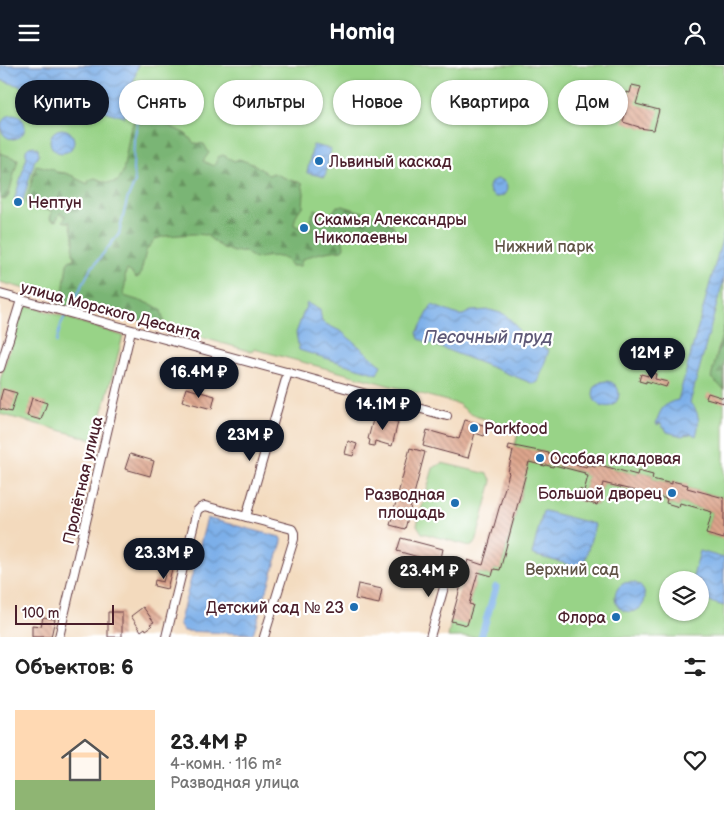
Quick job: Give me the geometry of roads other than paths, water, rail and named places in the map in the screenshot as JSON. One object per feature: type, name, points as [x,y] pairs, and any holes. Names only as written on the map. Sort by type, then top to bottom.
[{"type":"street","name":"улица Морского Десанта","points":[[0,294],[447,416]]},
{"type":"street","points":[[0,368],[21,300]]},
{"type":"street","name":"Пролётная улица","points":[[59,637],[131,330]]},
{"type":"street","points":[[246,517],[288,372]]},
{"type":"street","points":[[403,416],[406,404]]},
{"type":"street","points":[[166,637],[197,511],[205,506],[292,529],[294,533],[294,539],[264,637]]},
{"type":"street","points":[[430,637],[446,580],[448,565]]},
{"type":"water","points":[[0,65],[138,65],[134,80],[119,80],[119,116],[109,113],[109,80],[15,80],[15,84],[0,80]]},
{"type":"water","points":[[13,115],[15,115],[15,125],[25,125],[22,136],[13,139],[4,136],[1,127],[4,118]]},
{"type":"water","points":[[62,129],[71,132],[74,141],[71,150],[62,153],[53,150],[50,141],[53,132]]},
{"type":"water","name":"Львиный каскад","points":[[313,145],[331,149],[325,177],[307,173]]},
{"type":"water","points":[[34,146],[38,149],[39,154],[35,159],[22,204],[14,201],[27,156],[26,150]]},
{"type":"water","points":[[498,179],[504,182],[507,188],[504,194],[498,197],[492,194],[489,188],[492,182]]},
{"type":"water","points":[[724,232],[724,278],[690,403],[697,414],[696,436],[690,433],[689,435],[682,436],[667,432],[662,427],[662,424],[656,424],[663,408],[669,403],[678,400]]},
{"type":"water","points":[[307,303],[320,310],[322,322],[342,332],[381,365],[377,374],[299,350],[296,333]]},
{"type":"water","name":"Песочный пруд","points":[[432,305],[458,315],[471,311],[490,310],[504,314],[514,323],[524,340],[549,350],[538,382],[534,384],[419,339],[417,333]]},
{"type":"water","points":[[606,381],[615,385],[619,394],[615,403],[606,407],[597,403],[593,394],[597,385]]},
{"type":"water","points":[[543,511],[595,525],[582,568],[532,554]]},
{"type":"water","points":[[207,518],[280,537],[282,542],[253,634],[183,631],[179,624]]},
{"type":"water","points":[[700,551],[724,558],[724,606],[709,602],[709,571],[694,571]]},
{"type":"water","points":[[630,582],[641,586],[645,597],[641,608],[630,612],[619,608],[615,597],[619,586]]},
{"type":"waterway","points":[[69,310],[90,270],[119,234],[127,200],[135,182],[133,170],[134,140],[137,125]]},
{"type":"waterway","points":[[56,343],[66,314]]},
{"type":"waterway","points":[[481,637],[496,587]]},
{"type":"place","name":"Львиный каскад","points":[[319,161]]},
{"type":"place","name":"Нептун","points":[[18,202]]},
{"type":"place","name":"Скамья Александры Николаевны","points":[[304,228]]},
{"type":"place","name":"Parkfood","points":[[474,428]]},
{"type":"place","name":"Особая кладовая","points":[[540,458]]},
{"type":"place","name":"Большой дворец","points":[[672,493]]},
{"type":"place","name":"Разводная площадь","points":[[455,503]]},
{"type":"place","name":"Детский сад № 23","points":[[354,607]]},
{"type":"place","name":"Флора","points":[[616,617]]},
{"type":"park label","name":"Нижний парк","points":[[544,246]]},
{"type":"park label","name":"Верхний сад","points":[[572,569]]}]
